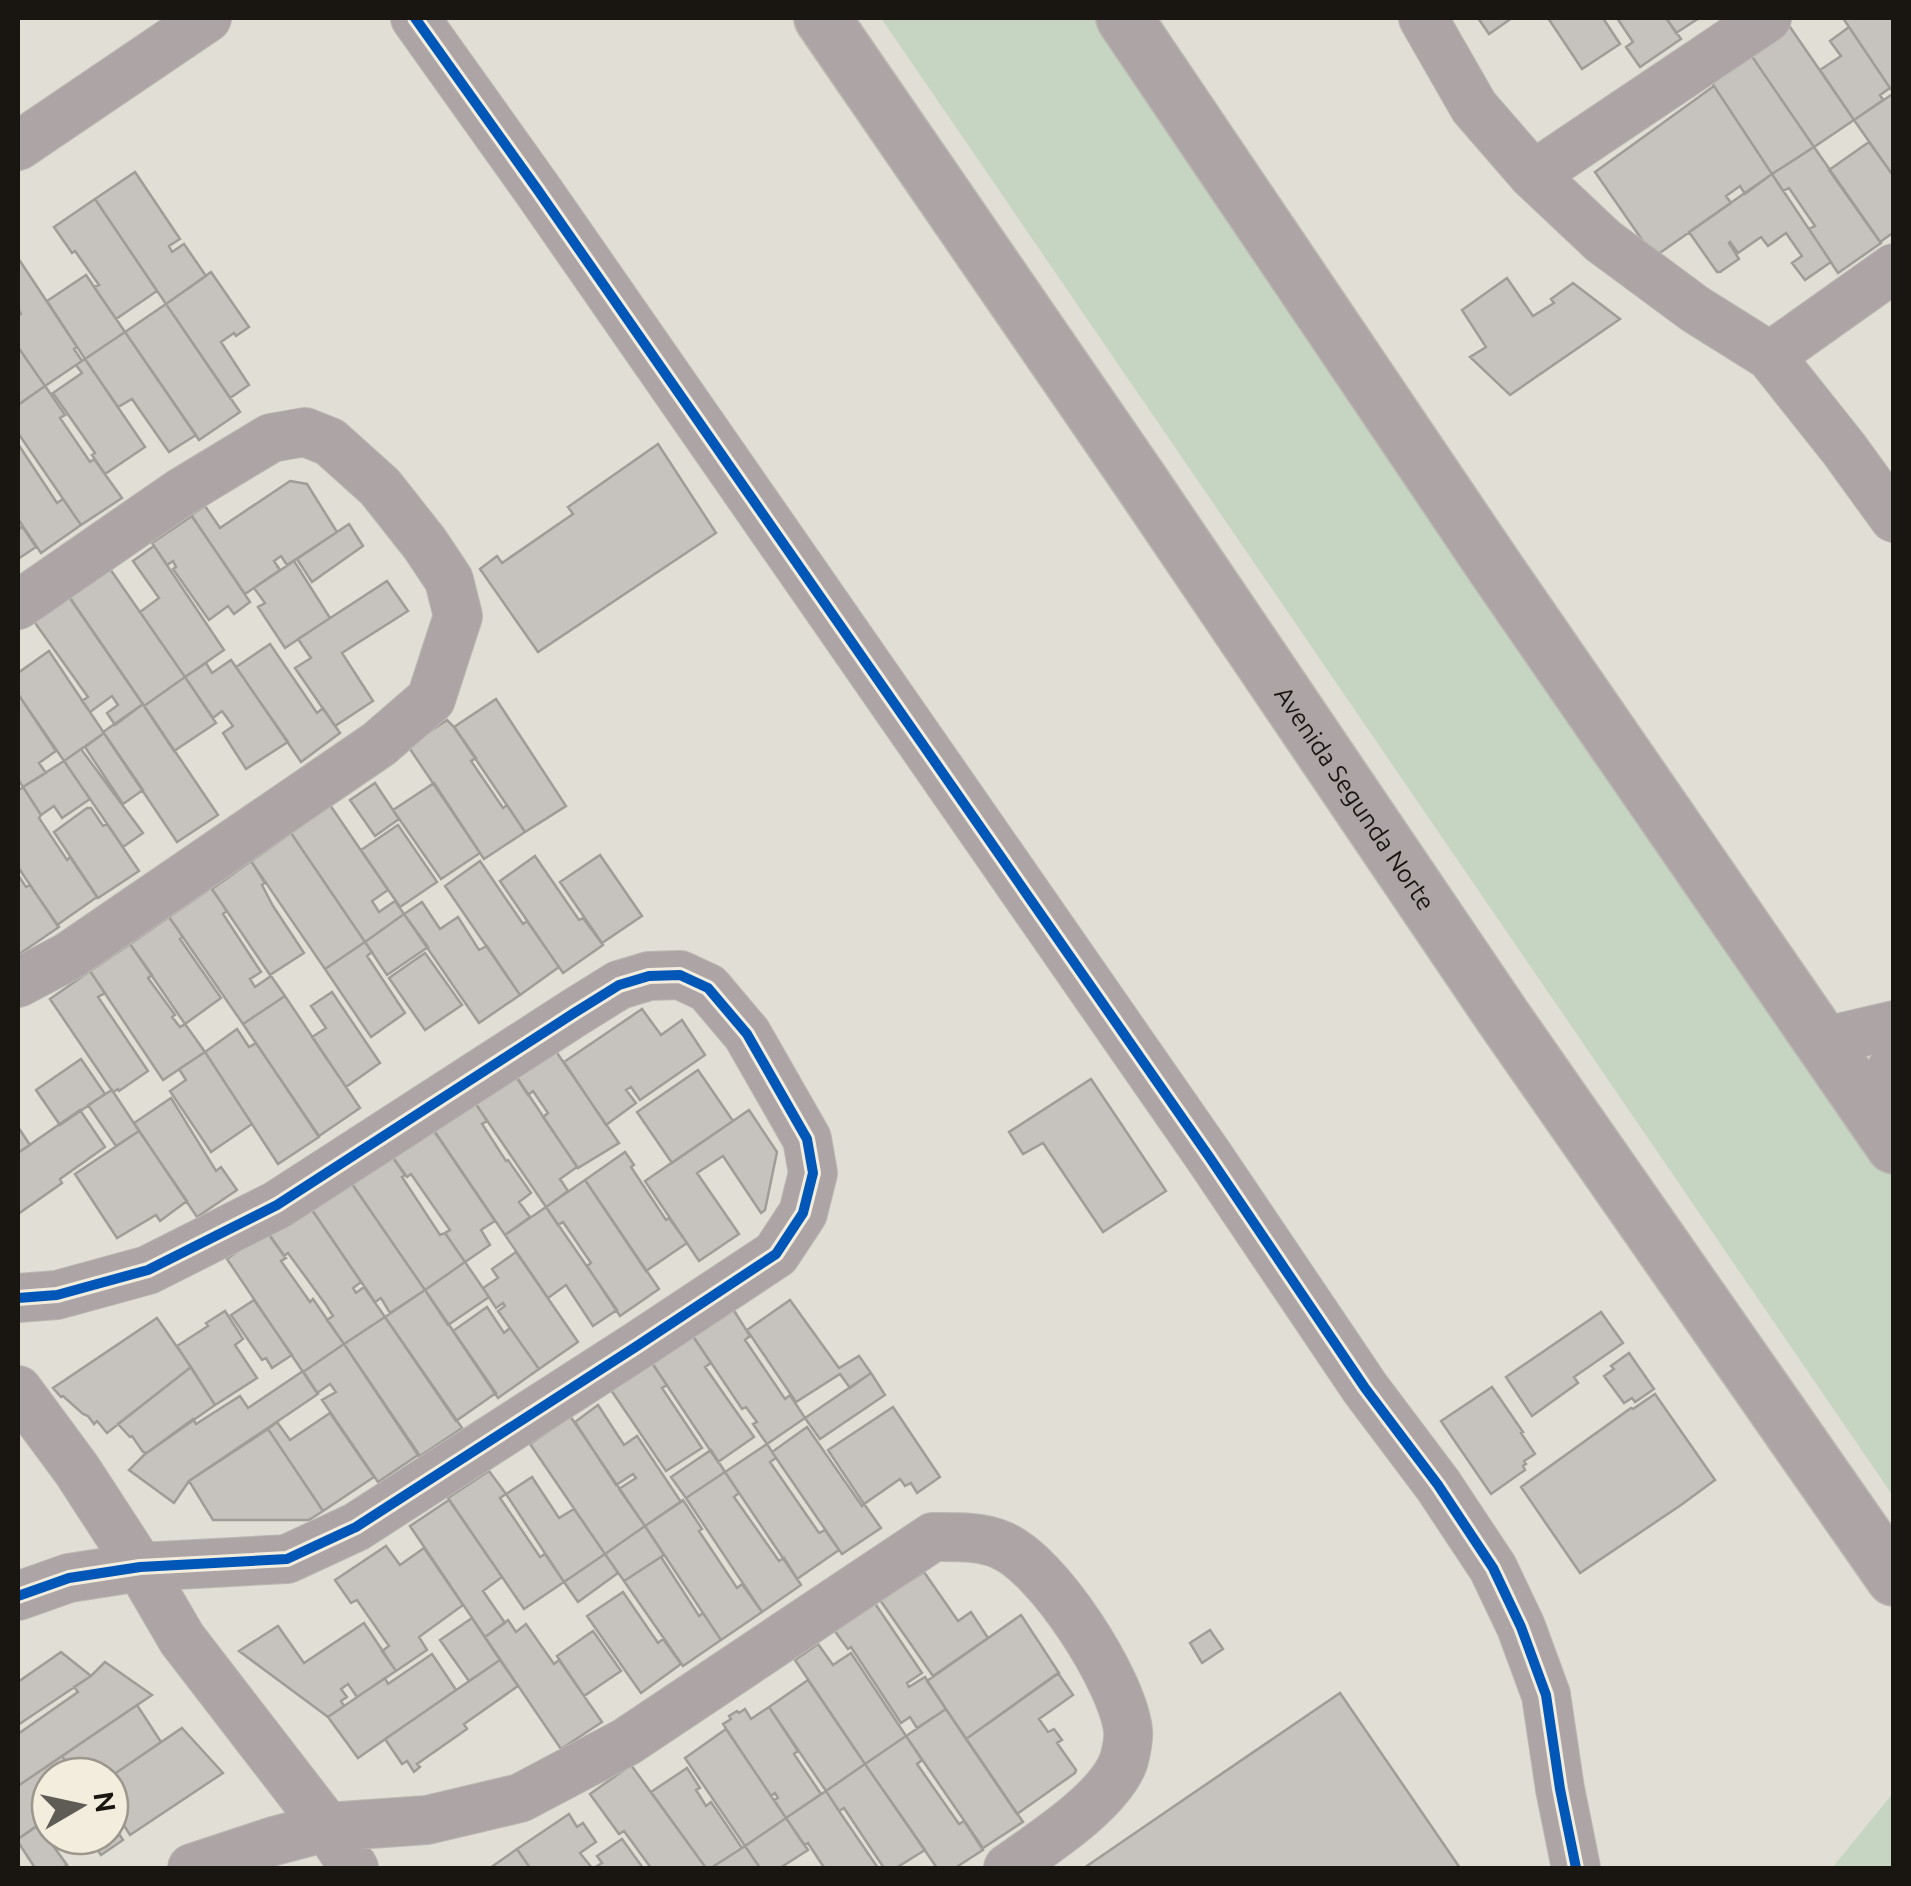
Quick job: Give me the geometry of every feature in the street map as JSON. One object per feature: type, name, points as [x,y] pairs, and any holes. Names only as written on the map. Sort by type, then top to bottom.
[{"type":"street","points":[[18,146],[207,18]]},
{"type":"street","points":[[415,18],[1210,1158],[1364,1388],[1438,1485],[1493,1568],[1521,1627],[1546,1695],[1576,1868]]},
{"type":"street","name":"Avenida Segunda Norte","points":[[822,18],[1503,1017],[1894,1578]]},
{"type":"street","points":[[1124,18],[1822,1042],[1884,1106]]},
{"type":"street","points":[[1423,18],[1474,107],[1533,174],[1603,241],[1695,309],[1770,356],[1894,518]]},
{"type":"street","points":[[1533,174],[1768,18]]},
{"type":"street","points":[[1770,356],[1894,268]]},
{"type":"street","points":[[18,604],[180,493],[271,438],[304,432],[330,442],[380,487],[449,580],[458,616],[431,698],[379,744],[69,956],[18,984]]},
{"type":"street","points":[[18,1298],[57,1295],[148,1270],[276,1206],[619,985],[649,976],[680,975],[708,988],[747,1034],[807,1139],[814,1173],[804,1213],[776,1254],[356,1527],[287,1558],[140,1568],[69,1578],[18,1596]]},
{"type":"street","points":[[1822,1042],[1894,1025]]},
{"type":"street","points":[[18,1390],[77,1470],[182,1638],[354,1868]]},
{"type":"street","points":[[192,1868],[327,1827],[427,1820],[520,1798],[626,1742],[934,1537],[1001,1544],[1030,1562],[1098,1654],[1120,1702],[1128,1732],[1124,1762],[1103,1795],[1008,1868]]},
{"type":"green space","points":[[881,18],[1109,18],[1893,1164],[1893,1496]]},
{"type":"green space","points":[[1893,1793],[1893,1868],[1832,1868]]},
{"type":"building","points":[[1478,18],[1512,18],[1489,34]]},
{"type":"building","points":[[1548,18],[1603,18],[1620,44],[1582,69]]},
{"type":"building","points":[[1617,18],[1666,18],[1681,39],[1640,67],[1626,47],[1633,42]]},
{"type":"building","points":[[1666,18],[1699,18],[1676,33]]},
{"type":"building","points":[[1843,18],[1894,18],[1894,93],[1890,88]]},
{"type":"building","points":[[1790,27],[1854,120],[1814,147],[1751,55]]},
{"type":"building","points":[[1849,27],[1890,88],[1880,95],[1883,100],[1854,120],[1820,70],[1841,56],[1830,41]]},
{"type":"building","points":[[1751,55],[1814,147],[1772,174],[1708,77]]},
{"type":"building","points":[[1714,86],[1772,174],[1745,194],[1740,186],[1726,196],[1731,203],[1654,257],[1595,172]]},
{"type":"building","points":[[1894,93],[1894,177],[1854,120]]},
{"type":"building","points":[[1869,142],[1894,177],[1894,232],[1880,242],[1829,170]]},
{"type":"building","points":[[1814,147],[1881,243],[1838,273],[1809,229],[1815,226],[1789,188],[1783,191],[1772,174]]},
{"type":"building","points":[[135,172],[180,239],[169,246],[172,252],[184,244],[206,276],[166,304],[95,199]]},
{"type":"building","points":[[1772,174],[1831,262],[1805,280],[1792,263],[1802,256],[1786,233],[1768,246],[1761,237],[1738,253],[1730,242],[1739,259],[1717,272],[1689,232]]},
{"type":"building","points":[[95,199],[157,291],[116,319],[94,287],[99,285],[54,227]]},
{"type":"building","points":[[18,258],[77,347],[74,349],[82,361],[45,386],[18,347]]},
{"type":"building","points":[[211,272],[249,327],[221,342],[249,385],[230,398],[166,304]]},
{"type":"building","points":[[86,275],[125,332],[85,359],[47,301]]},
{"type":"building","points":[[1507,278],[1533,316],[1554,303],[1551,299],[1573,283],[1620,319],[1510,395],[1470,357],[1486,347],[1462,310]]},
{"type":"building","points":[[166,304],[240,412],[199,440],[125,332]]},
{"type":"building","points":[[125,332],[196,435],[169,452],[132,399],[118,407],[85,359]]},
{"type":"building","points":[[18,347],[45,386],[18,405]]},
{"type":"building","points":[[85,359],[145,447],[105,474],[53,393],[82,373],[76,365]]},
{"type":"building","points":[[45,386],[65,415],[60,418],[90,462],[94,459],[122,498],[81,525],[18,433],[18,405]]},
{"type":"building","points":[[18,444],[57,503],[63,499],[81,525],[41,553],[18,519]]},
{"type":"building","points":[[658,444],[716,533],[538,652],[480,569],[497,556],[502,563],[573,514],[568,507]]},
{"type":"building","points":[[290,481],[307,484],[337,532],[287,565],[281,556],[274,561],[280,570],[245,594],[191,515],[205,506],[220,528]]},
{"type":"building","points":[[192,516],[250,602],[234,614],[228,606],[209,620],[173,569],[173,561],[167,565],[152,543]]},
{"type":"building","points":[[349,524],[363,546],[312,582],[297,559]]},
{"type":"building","points":[[22,526],[36,547],[18,559],[18,530]]},
{"type":"building","points":[[154,546],[224,650],[185,677],[140,612],[159,598],[133,561]]},
{"type":"building","points":[[294,561],[330,618],[285,648],[258,607],[265,603],[254,588]]},
{"type":"building","points":[[108,566],[185,677],[144,706],[67,594]]},
{"type":"building","points":[[387,581],[408,611],[342,653],[373,701],[335,726],[295,668],[311,658],[298,639]]},
{"type":"building","points":[[68,595],[143,704],[115,725],[107,713],[118,705],[112,696],[90,712],[82,701],[88,697],[33,620]]},
{"type":"building","points":[[270,644],[317,713],[323,708],[340,733],[301,762],[236,667]]},
{"type":"building","points":[[49,651],[104,733],[64,761],[18,694],[18,673]]},
{"type":"building","points":[[231,660],[288,742],[246,769],[223,733],[233,726],[222,711],[213,718],[185,677],[206,663],[212,673]]},
{"type":"building","points":[[185,677],[216,723],[174,751],[144,706]]},
{"type":"building","points":[[18,694],[56,751],[39,763],[46,773],[23,787],[18,779]]},
{"type":"building","points":[[496,699],[566,806],[525,832],[454,727]]},
{"type":"building","points":[[143,704],[218,815],[177,842],[103,732]]},
{"type":"building","points":[[447,720],[476,758],[471,761],[503,808],[507,805],[525,832],[484,859],[408,746]]},
{"type":"building","points":[[104,733],[143,790],[123,804],[85,747]]},
{"type":"building","points":[[81,749],[143,833],[123,847],[64,761]]},
{"type":"building","points":[[64,761],[90,799],[62,818],[54,806],[41,815],[23,787]]},
{"type":"building","points":[[375,783],[399,819],[375,836],[350,800]]},
{"type":"building","points":[[434,783],[480,853],[441,879],[393,810]]},
{"type":"building","points":[[23,787],[67,860],[70,857],[97,897],[57,925],[18,867],[18,791]]},
{"type":"building","points":[[330,805],[388,890],[372,901],[379,912],[395,901],[404,914],[365,942],[291,833]]},
{"type":"building","points":[[87,808],[103,826],[107,824],[139,871],[98,898],[54,832]]},
{"type":"building","points":[[398,825],[437,882],[400,907],[361,850]]},
{"type":"building","points":[[291,833],[365,942],[325,969],[251,861]]},
{"type":"building","points":[[600,855],[642,916],[602,943],[560,882]]},
{"type":"building","points":[[535,856],[579,920],[583,918],[603,945],[563,973],[500,881]]},
{"type":"building","points":[[251,861],[273,906],[304,953],[270,975],[212,889]]},
{"type":"building","points":[[480,861],[523,924],[527,921],[559,967],[520,995],[445,886]]},
{"type":"building","points":[[18,875],[26,887],[30,885],[59,927],[18,955]]},
{"type":"building","points":[[211,888],[261,972],[250,979],[255,987],[271,976],[285,996],[243,1024],[169,917]]},
{"type":"building","points":[[422,902],[440,929],[458,917],[479,950],[487,946],[520,995],[479,1023],[404,914]]},
{"type":"building","points":[[404,914],[428,947],[387,975],[365,942]]},
{"type":"building","points":[[169,917],[221,998],[185,1024],[130,944]]},
{"type":"building","points":[[365,942],[372,952],[367,956],[405,1013],[371,1037],[325,969]]},
{"type":"building","points":[[130,944],[152,975],[148,978],[175,1015],[172,1017],[180,1027],[185,1024],[205,1052],[163,1080],[90,971]]},
{"type":"building","points":[[425,953],[462,1005],[425,1030],[389,978]]},
{"type":"building","points":[[90,971],[105,993],[98,997],[148,1071],[119,1091],[113,1092],[50,999]]},
{"type":"building","points":[[332,992],[380,1063],[346,1087],[312,1037],[326,1028],[311,1006]]},
{"type":"building","points":[[285,996],[360,1108],[319,1136],[243,1024]]},
{"type":"building","points":[[642,1009],[661,1035],[682,1020],[705,1055],[640,1100],[631,1087],[626,1090],[636,1103],[606,1125],[564,1062]]},
{"type":"building","points":[[237,1029],[249,1047],[256,1043],[319,1137],[278,1164],[205,1052]]},
{"type":"building","points":[[555,1050],[619,1143],[578,1168],[543,1117],[548,1113],[533,1091],[528,1095],[514,1074]]},
{"type":"building","points":[[205,1052],[252,1124],[211,1152],[170,1091],[186,1080],[179,1069]]},
{"type":"building","points":[[81,1059],[105,1094],[60,1125],[36,1090]]},
{"type":"building","points":[[510,1067],[577,1167],[560,1179],[568,1191],[546,1207],[469,1094]]},
{"type":"building","points":[[698,1070],[733,1121],[672,1163],[637,1112]]},
{"type":"building","points":[[1091,1079],[1166,1191],[1103,1232],[1043,1143],[1023,1154],[1009,1132]]},
{"type":"building","points":[[112,1090],[139,1131],[116,1146],[88,1105]]},
{"type":"building","points":[[171,1098],[216,1171],[221,1167],[237,1190],[197,1217],[134,1123]]},
{"type":"building","points":[[474,1101],[487,1121],[482,1124],[531,1193],[519,1202],[530,1217],[505,1235],[433,1129]]},
{"type":"building","points":[[80,1110],[105,1147],[18,1214],[18,1153]]},
{"type":"building","points":[[749,1110],[777,1152],[765,1210],[761,1213],[723,1156],[697,1173],[739,1234],[699,1261],[645,1181]]},
{"type":"building","points":[[430,1125],[495,1221],[481,1230],[490,1245],[465,1262],[445,1233],[450,1230],[411,1174],[407,1177],[389,1152]]},
{"type":"building","points":[[18,1127],[30,1145],[18,1153]]},
{"type":"building","points":[[139,1131],[187,1201],[160,1221],[156,1215],[117,1238],[75,1174]]},
{"type":"building","points":[[625,1152],[666,1220],[669,1218],[687,1243],[646,1271],[585,1180]]},
{"type":"building","points":[[393,1158],[440,1235],[445,1233],[465,1262],[425,1290],[352,1184]]},
{"type":"building","points":[[348,1178],[425,1290],[390,1313],[381,1298],[375,1302],[308,1204]]},
{"type":"building","points":[[585,1180],[659,1289],[620,1316],[587,1266],[591,1263],[563,1222],[558,1225],[546,1207]]},
{"type":"building","points":[[308,1204],[361,1282],[353,1288],[356,1293],[364,1287],[385,1317],[344,1344],[327,1320],[333,1316],[326,1305],[288,1253],[284,1256],[267,1232]]},
{"type":"building","points":[[546,1207],[617,1310],[593,1326],[566,1285],[548,1298],[505,1235]]},
{"type":"building","points":[[266,1230],[286,1258],[281,1261],[344,1344],[303,1372],[227,1259]]},
{"type":"building","points":[[516,1252],[578,1342],[539,1369],[498,1311],[505,1306],[503,1303],[496,1308],[483,1288],[498,1278],[492,1269]]},
{"type":"building","points":[[465,1262],[489,1297],[448,1325],[425,1290]]},
{"type":"building","points":[[425,1290],[496,1393],[456,1421],[385,1317]]},
{"type":"building","points":[[254,1300],[292,1355],[272,1368],[266,1358],[262,1360],[231,1315]]},
{"type":"building","points":[[790,1300],[839,1368],[859,1356],[871,1373],[850,1388],[840,1374],[796,1402],[747,1330]]},
{"type":"building","points":[[487,1307],[504,1333],[510,1328],[539,1369],[498,1398],[453,1331]]},
{"type":"building","points":[[733,1309],[750,1336],[745,1340],[785,1399],[790,1395],[805,1418],[767,1444],[753,1424],[757,1422],[746,1407],[742,1409],[693,1336]]},
{"type":"building","points":[[225,1311],[243,1339],[235,1345],[257,1378],[215,1405],[177,1346]]},
{"type":"building","points":[[1601,1312],[1623,1343],[1574,1377],[1578,1383],[1532,1416],[1506,1377]]},
{"type":"building","points":[[385,1317],[462,1428],[420,1456],[344,1344]]},
{"type":"building","points":[[157,1318],[191,1367],[107,1433],[53,1388]]},
{"type":"building","points":[[692,1335],[711,1363],[705,1367],[754,1437],[718,1462],[652,1363]]},
{"type":"building","points":[[344,1344],[418,1455],[378,1482],[322,1400],[336,1392],[330,1384],[317,1393],[303,1372]]},
{"type":"building","points":[[1629,1353],[1654,1389],[1635,1402],[1632,1398],[1624,1403],[1604,1376]]},
{"type":"building","points":[[652,1363],[667,1385],[662,1388],[702,1448],[666,1471],[611,1390]]},
{"type":"building","points":[[191,1367],[215,1405],[147,1453],[143,1452],[118,1424]]},
{"type":"building","points":[[303,1371],[318,1394],[189,1481],[174,1503],[129,1470],[193,1419],[196,1424],[240,1396],[248,1408]]},
{"type":"building","points":[[871,1373],[885,1395],[820,1439],[805,1418]]},
{"type":"building","points":[[1492,1387],[1535,1454],[1524,1461],[1525,1470],[1491,1494],[1441,1421]]},
{"type":"building","points":[[1655,1394],[1715,1480],[1580,1573],[1521,1487]]},
{"type":"building","points":[[598,1405],[624,1445],[637,1436],[681,1502],[645,1526],[619,1489],[636,1478],[633,1474],[616,1485],[575,1422]]},
{"type":"building","points":[[893,1407],[940,1477],[917,1493],[911,1483],[905,1486],[900,1479],[864,1504],[828,1450]]},
{"type":"building","points":[[330,1413],[374,1477],[323,1511],[268,1429],[277,1422],[290,1440]]},
{"type":"building","points":[[570,1416],[645,1526],[605,1554],[530,1444]]},
{"type":"building","points":[[807,1427],[881,1528],[842,1554],[772,1452]]},
{"type":"building","points":[[268,1429],[323,1511],[309,1520],[213,1520],[189,1481]]},
{"type":"building","points":[[767,1444],[776,1458],[770,1462],[819,1533],[825,1530],[839,1550],[797,1579],[725,1472]]},
{"type":"building","points":[[711,1450],[725,1472],[686,1498],[671,1477]]},
{"type":"building","points":[[489,1471],[506,1494],[500,1498],[540,1557],[545,1554],[564,1582],[524,1609],[448,1498]]},
{"type":"building","points":[[725,1472],[739,1493],[734,1497],[801,1585],[762,1612],[686,1498]]},
{"type":"building","points":[[532,1477],[559,1518],[574,1509],[605,1554],[564,1582],[506,1494]]},
{"type":"building","points":[[449,1500],[502,1577],[483,1591],[505,1623],[485,1637],[410,1526]]},
{"type":"building","points":[[683,1500],[737,1588],[742,1584],[762,1612],[721,1640],[645,1526]]},
{"type":"building","points":[[645,1526],[664,1555],[624,1581],[605,1554]]},
{"type":"building","points":[[386,1546],[400,1565],[424,1548],[463,1605],[419,1637],[427,1650],[396,1671],[382,1651],[389,1646],[357,1600],[351,1603],[335,1580]]},
{"type":"building","points":[[605,1554],[618,1573],[578,1602],[564,1582]]},
{"type":"building","points":[[661,1557],[699,1616],[703,1613],[721,1640],[683,1666],[624,1581]]},
{"type":"building","points":[[924,1572],[958,1621],[971,1612],[988,1638],[933,1676],[880,1600]]},
{"type":"building","points":[[623,1592],[658,1643],[663,1639],[681,1664],[641,1693],[587,1616]]},
{"type":"building","points":[[872,1599],[922,1673],[907,1683],[909,1687],[925,1677],[946,1709],[917,1728],[910,1717],[901,1723],[851,1647],[848,1649],[831,1626]]},
{"type":"building","points":[[1021,1615],[1059,1673],[966,1739],[927,1681]]},
{"type":"building","points":[[472,1618],[500,1660],[469,1681],[440,1640]]},
{"type":"building","points":[[508,1620],[516,1632],[526,1624],[554,1664],[559,1660],[602,1722],[561,1749],[485,1637]]},
{"type":"building","points":[[364,1623],[396,1671],[357,1697],[348,1684],[341,1689],[347,1697],[341,1701],[344,1706],[328,1717],[239,1651],[278,1626],[304,1663]]},
{"type":"building","points":[[1210,1630],[1223,1649],[1202,1663],[1190,1643]]},
{"type":"building","points":[[593,1631],[621,1671],[584,1696],[557,1656]]},
{"type":"building","points":[[818,1644],[833,1665],[851,1653],[906,1736],[865,1764],[795,1660]]},
{"type":"building","points":[[61,1652],[91,1676],[18,1725],[18,1682]]},
{"type":"building","points":[[432,1654],[456,1690],[358,1758],[328,1717],[385,1678],[388,1684]]},
{"type":"building","points":[[500,1660],[518,1686],[464,1724],[467,1729],[417,1764],[420,1767],[414,1772],[407,1761],[402,1764],[385,1739]]},
{"type":"building","points":[[105,1662],[152,1695],[62,1756],[30,1756],[30,1778],[18,1786],[18,1734],[78,1692],[74,1687]]},
{"type":"building","points":[[1058,1673],[1073,1695],[1039,1719],[1048,1732],[1054,1729],[1062,1740],[1057,1743],[1076,1770],[1017,1814],[966,1739]]},
{"type":"building","points":[[808,1680],[865,1764],[826,1791],[769,1707]]},
{"type":"building","points":[[1340,1693],[1460,1868],[1084,1868],[1189,1796]]},
{"type":"building","points":[[137,1705],[161,1742],[130,1763],[130,1756],[62,1756]]},
{"type":"building","points":[[769,1707],[821,1794],[786,1818],[774,1800],[778,1798],[775,1793],[771,1796],[723,1724],[737,1711],[745,1709],[751,1719]]},
{"type":"building","points":[[946,1709],[1023,1822],[983,1848],[906,1736]]},
{"type":"building","points":[[182,1728],[223,1773],[130,1835],[130,1763]]},
{"type":"building","points":[[726,1729],[786,1818],[745,1846],[685,1758]]},
{"type":"building","points":[[906,1736],[922,1760],[917,1764],[959,1824],[964,1821],[983,1850],[955,1868],[937,1868],[865,1764]]},
{"type":"building","points":[[865,1764],[925,1850],[896,1868],[884,1868],[844,1808],[839,1811],[826,1791]]},
{"type":"building","points":[[631,1765],[706,1868],[651,1868],[624,1831],[619,1834],[590,1794]]},
{"type":"building","points":[[687,1768],[706,1806],[711,1802],[742,1848],[711,1868],[706,1868],[651,1792]]},
{"type":"building","points":[[30,1778],[30,1831],[18,1839],[18,1786]]},
{"type":"building","points":[[826,1791],[878,1868],[820,1868],[823,1866],[808,1843],[804,1845],[786,1818]]},
{"type":"building","points":[[569,1814],[577,1827],[583,1823],[596,1842],[580,1853],[592,1868],[530,1868],[517,1849]]},
{"type":"building","points":[[786,1818],[808,1850],[780,1868],[760,1868],[745,1846]]},
{"type":"building","points":[[30,1831],[30,1856],[60,1856],[67,1865],[35,1868],[18,1839]]},
{"type":"building","points":[[622,1839],[643,1868],[594,1868],[602,1863],[597,1856]]},
{"type":"building","points":[[745,1846],[760,1868],[711,1868],[742,1848]]},
{"type":"building","points":[[517,1849],[530,1868],[490,1868]]},
{"type":"cycle path","points":[[415,18],[1493,1568],[1521,1627],[1546,1695],[1576,1868]]},
{"type":"cycle path","points":[[18,1298],[57,1295],[148,1270],[277,1205],[619,985],[649,976],[680,975],[708,988],[747,1034],[807,1139],[813,1173],[803,1213],[776,1254],[356,1527],[287,1559],[140,1567],[69,1578],[18,1596]]}]
